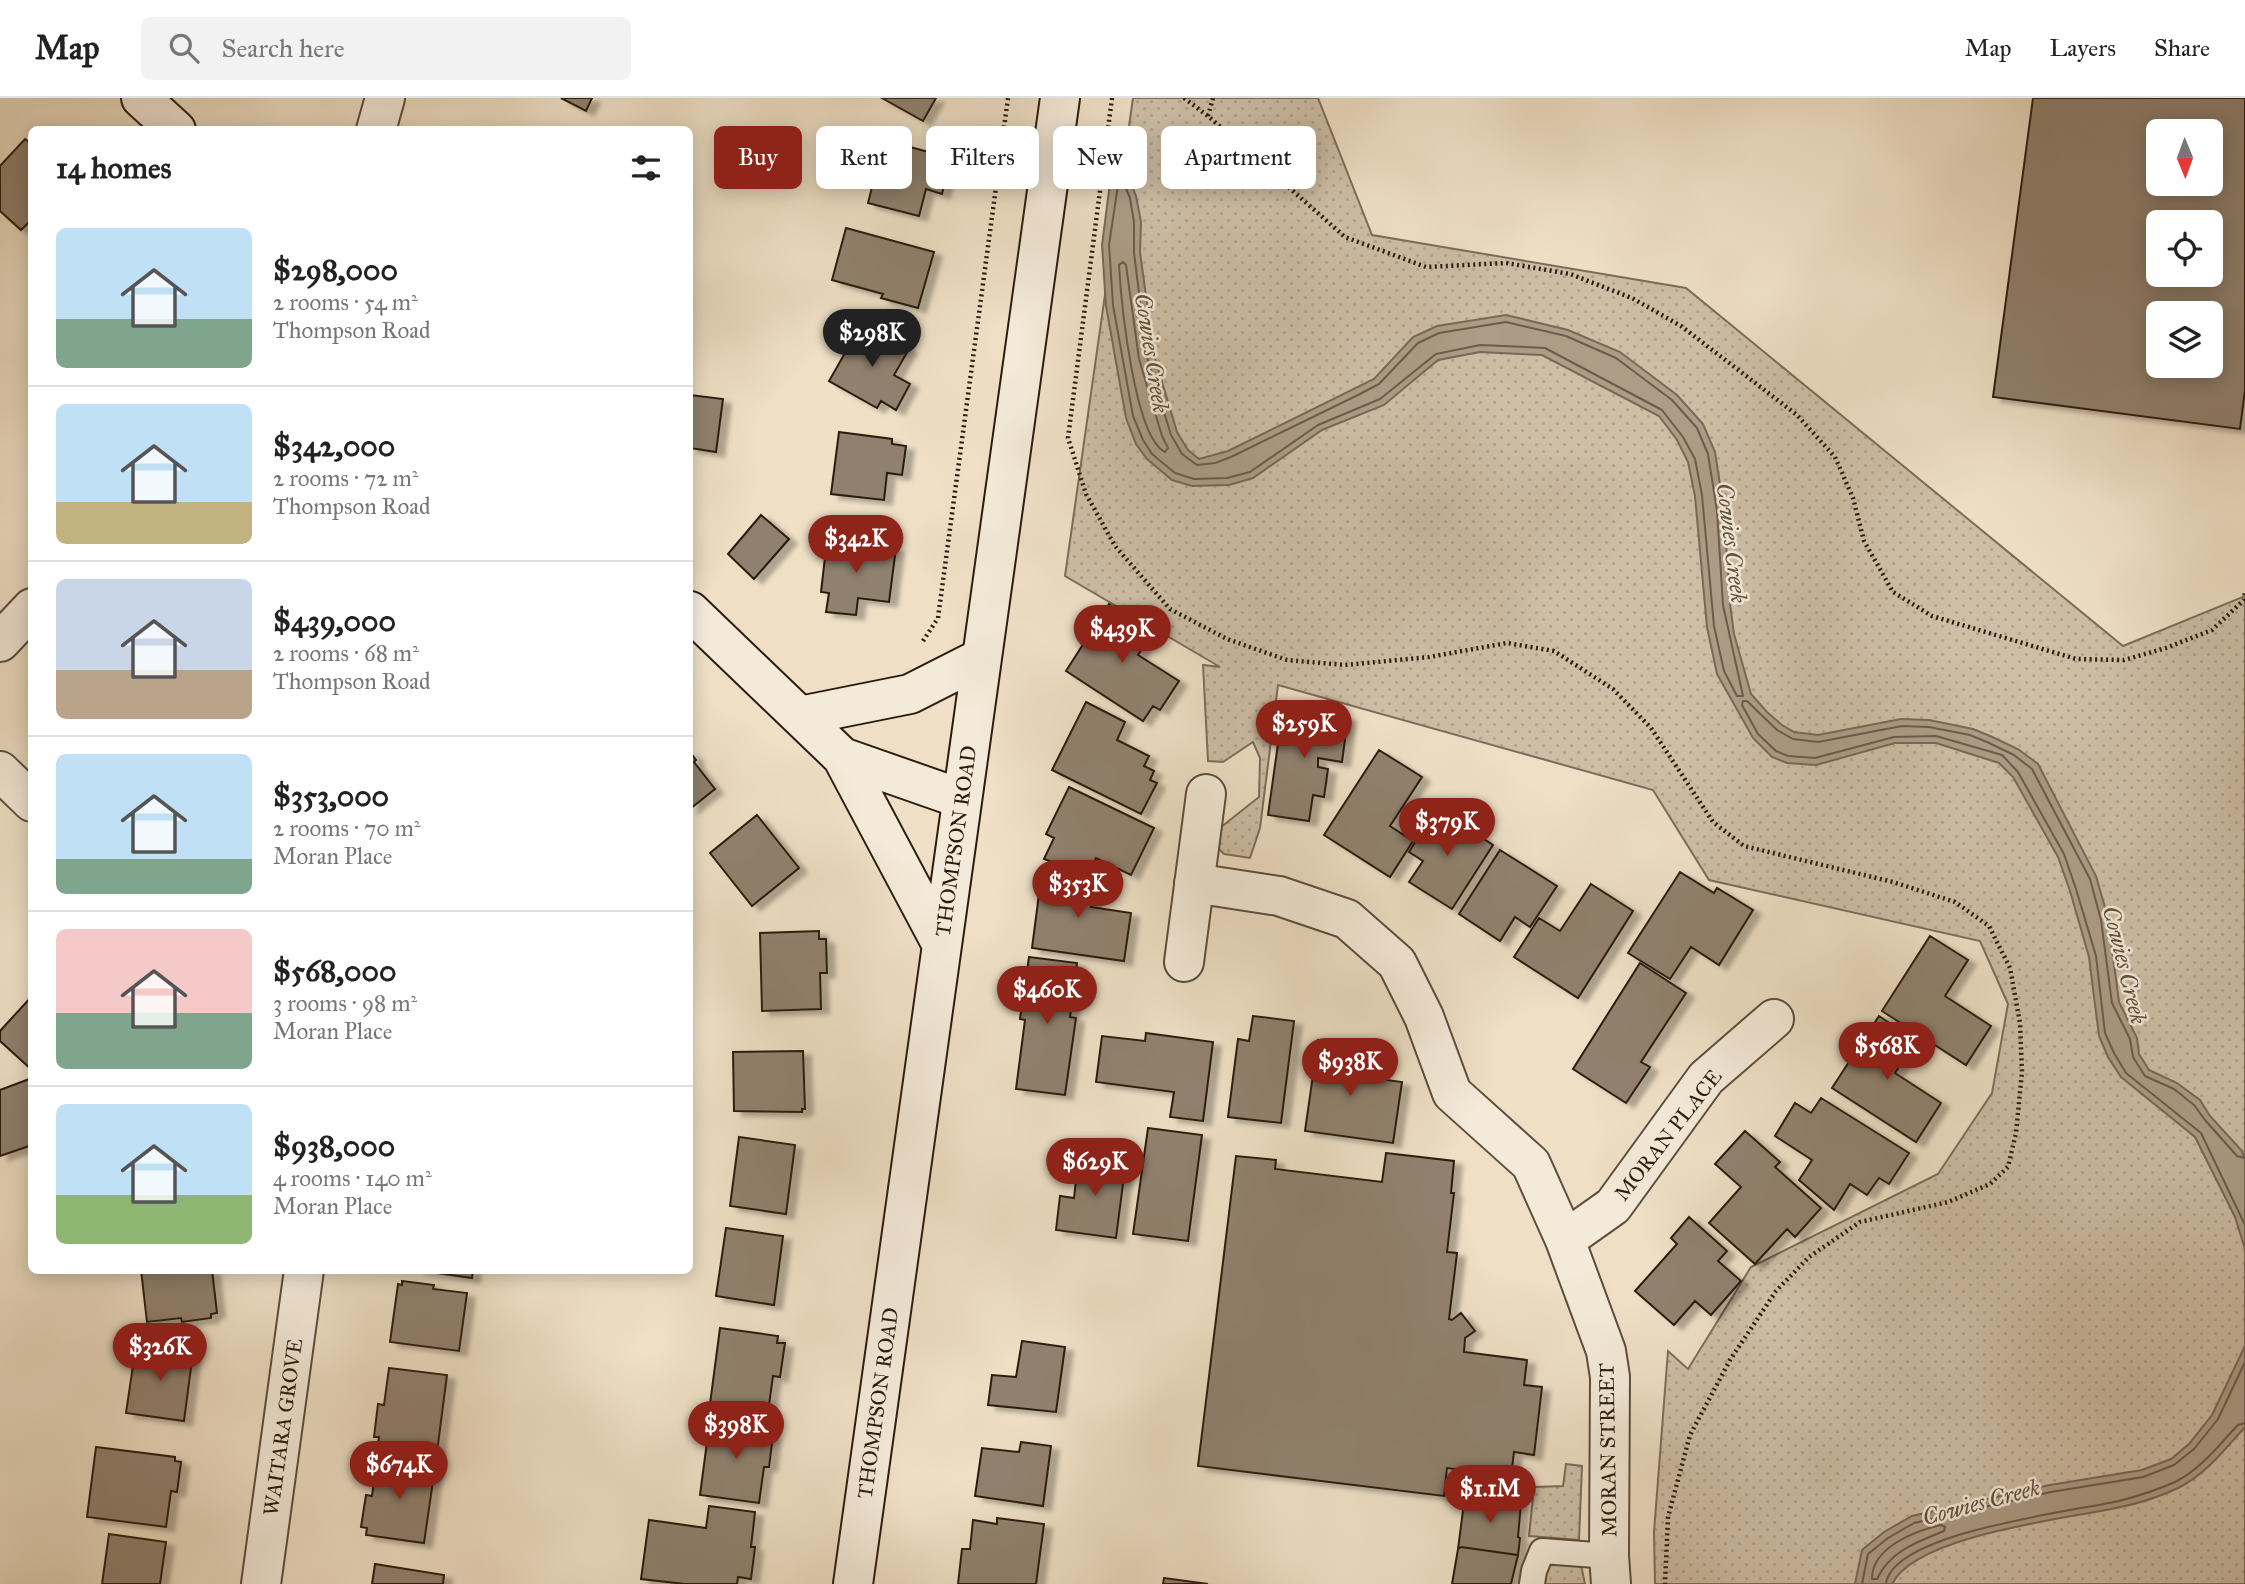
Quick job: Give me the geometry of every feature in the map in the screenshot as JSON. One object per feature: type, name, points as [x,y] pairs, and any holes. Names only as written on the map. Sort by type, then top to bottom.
[{"type":"street","points":[[141,98],[172,126]]},
{"type":"street","points":[[377,126],[385,98]]},
{"type":"street","name":"THOMPSON ROAD","points":[[853,1584],[1060,98]]},
{"type":"street","points":[[0,642],[28,612]]},
{"type":"street","points":[[693,614],[842,757],[942,945]]},
{"type":"street","points":[[800,716],[910,694],[981,658]]},
{"type":"street","points":[[842,757],[962,799]]},
{"type":"street","points":[[0,771],[28,798]]},
{"type":"street","points":[[1184,962],[1206,794]]},
{"type":"street","points":[[1194,883],[1279,896],[1347,919],[1396,963],[1424,1017],[1452,1093],[1531,1164],[1565,1240]]},
{"type":"street","name":"MORAN PLACE","points":[[1565,1240],[1613,1206],[1706,1079],[1774,1019]]},
{"type":"street","name":"MORAN STREET","points":[[1565,1240],[1606,1351],[1611,1377],[1610,1570]]},
{"type":"street","name":"WAITARA GROVE","points":[[261,1584],[303,1274]]},
{"type":"lane","points":[[1532,1584],[1542,1551],[1610,1570]]},
{"type":"path","points":[[917,649],[938,618],[1008,98]]},
{"type":"path","points":[[1112,98],[1068,438],[1086,494],[1115,546],[1170,609],[1227,639],[1287,660],[1345,665],[1429,657],[1507,643],[1554,651],[1613,689],[1651,728],[1713,821],[1744,846],[1893,882],[1955,902],[1989,926],[2010,968],[2020,1024],[2022,1072],[2016,1133],[2008,1167],[1990,1184],[1948,1202],[1860,1222],[1809,1257],[1776,1291],[1730,1360],[1690,1435],[1668,1517],[1665,1584]]},
{"type":"path","points":[[1184,98],[1345,237],[1426,267],[1506,263],[1570,274],[1632,298],[1681,326],[1797,415],[1835,457],[1853,498],[1864,541],[1893,592],[1932,616],[2076,659],[2124,660],[2166,648],[2212,630],[2244,600],[2245,591]]},
{"type":"path","points":[[1208,116],[1213,98]]},
{"type":"shaded area","points":[[1133,98],[1318,98],[1372,235],[1686,288],[2123,646],[2245,596],[2245,1584],[1655,1584],[1654,1532],[1668,1351],[1688,1369],[1751,1267],[1938,1174],[1992,1093],[2008,1004],[1980,941],[1709,880],[1653,790],[1278,685],[1260,828],[1250,858],[1224,854],[1214,844],[1216,831],[1259,797],[1260,758],[1253,742],[1223,762],[1208,761],[1203,665],[1220,667],[1065,576],[1120,189],[1147,189],[1147,126],[1129,126]]},
{"type":"shaded area","points":[[1566,1464],[1582,1466],[1579,1540],[1529,1536],[1534,1487],[1563,1486]]},
{"type":"shaded area","points":[[1555,1562],[1581,1565],[1585,1584],[1541,1584],[1547,1564]]},
{"type":"water","name":"Cowies Creek","points":[[1109,189],[1133,189],[1141,222],[1140,252],[1154,355],[1177,432],[1188,450],[1199,459],[1228,451],[1374,379],[1413,337],[1437,326],[1506,315],[1568,330],[1620,352],[1677,395],[1703,424],[1715,452],[1724,510],[1734,634],[1751,694],[1767,712],[1794,732],[1818,735],[1901,719],[1929,720],[1973,729],[2018,749],[2038,764],[2096,876],[2108,918],[2119,1002],[2137,1038],[2139,1054],[2149,1070],[2177,1083],[2200,1100],[2210,1116],[2242,1151],[2245,1160],[2245,1249],[2235,1217],[2195,1137],[2121,1077],[2108,1057],[2099,1036],[2089,957],[2070,891],[2058,857],[2013,777],[1999,763],[1936,743],[1895,743],[1816,765],[1787,763],[1772,757],[1753,738],[1717,674],[1707,627],[1695,496],[1688,462],[1677,440],[1659,416],[1542,355],[1480,352],[1438,360],[1384,405],[1322,430],[1253,478],[1229,485],[1192,486],[1172,480],[1147,459],[1136,444],[1126,418],[1106,306],[1102,245]]},
{"type":"water","name":"Cowies Creek","points":[[2245,1346],[2245,1427],[2214,1461],[2188,1483],[2132,1504],[2029,1524],[1960,1541],[1930,1553],[1906,1567],[1892,1584],[1855,1584],[1862,1550],[1884,1532],[1912,1516],[2050,1485],[2142,1470],[2171,1459],[2189,1444],[2212,1415]]},
{"type":"building","points":[[561,98],[592,98],[586,111]]},
{"type":"building","points":[[882,98],[936,98],[923,121]]},
{"type":"building","points":[[2033,98],[2245,98],[2245,390],[2240,429],[1993,397]]},
{"type":"building","points":[[25,139],[28,141],[28,223],[21,230],[0,211],[0,166]]},
{"type":"building","points":[[912,148],[926,151],[926,189],[919,216],[868,203],[872,189],[912,189]]},
{"type":"building","points":[[926,189],[943,189],[942,194]]},
{"type":"building","points":[[846,228],[934,252],[918,308],[881,298],[883,294],[832,280]]},
{"type":"building","points":[[862,323],[909,349],[894,375],[910,384],[896,410],[881,401],[877,408],[829,381]]},
{"type":"building","points":[[693,395],[723,399],[716,452],[693,448]]},
{"type":"building","points":[[839,432],[892,439],[892,444],[906,446],[902,475],[887,473],[884,500],[831,494]]},
{"type":"building","points":[[761,515],[789,539],[754,579],[728,554]]},
{"type":"building","points":[[827,540],[896,548],[889,602],[858,598],[856,615],[826,612],[829,593],[821,592]]},
{"type":"building","points":[[1109,604],[1152,633],[1138,655],[1179,681],[1160,710],[1153,706],[1143,721],[1066,671]]},
{"type":"building","points":[[1086,702],[1125,722],[1117,740],[1149,756],[1144,766],[1154,771],[1150,780],[1157,783],[1141,814],[1052,770]]},
{"type":"building","points":[[1283,708],[1348,717],[1342,762],[1318,758],[1318,767],[1328,769],[1324,797],[1313,795],[1309,821],[1268,815]]},
{"type":"building","points":[[1379,750],[1422,777],[1390,826],[1413,841],[1390,877],[1324,835]]},
{"type":"building","points":[[693,756],[696,760],[694,762],[715,789],[693,807]]},
{"type":"building","points":[[1069,787],[1154,828],[1131,875],[1096,858],[1088,875],[1044,859],[1054,838],[1046,834]]},
{"type":"building","points":[[1437,808],[1493,845],[1452,909],[1409,882],[1423,861],[1409,852]]},
{"type":"building","points":[[757,815],[799,868],[752,906],[710,853]]},
{"type":"building","points":[[1500,850],[1557,886],[1530,927],[1515,917],[1500,941],[1459,914]]},
{"type":"building","points":[[1042,871],[1095,878],[1091,907],[1131,913],[1124,961],[1032,948]]},
{"type":"building","points":[[1680,872],[1714,893],[1717,888],[1753,910],[1719,965],[1691,947],[1670,979],[1628,953]]},
{"type":"building","points":[[1591,884],[1633,911],[1578,998],[1514,957],[1539,918],[1560,931]]},
{"type":"building","points":[[819,931],[819,939],[826,939],[827,973],[820,973],[821,1009],[762,1011],[760,933]]},
{"type":"building","points":[[1930,936],[1968,960],[1945,996],[1991,1026],[1966,1065],[1882,1011]]},
{"type":"building","points":[[1029,957],[1077,963],[1070,1017],[1076,1018],[1065,1095],[1016,1089],[1025,1020],[1020,1019]]},
{"type":"building","points":[[1640,963],[1686,993],[1641,1062],[1650,1067],[1626,1103],[1573,1069]]},
{"type":"building","points":[[28,1000],[28,1066],[0,1041],[0,1031]]},
{"type":"building","points":[[1253,1016],[1294,1021],[1281,1123],[1228,1117],[1238,1039],[1249,1041]]},
{"type":"building","points":[[1879,1016],[1916,1041],[1895,1073],[1941,1103],[1916,1142],[1832,1088]]},
{"type":"building","points":[[1146,1033],[1213,1042],[1203,1121],[1170,1117],[1174,1092],[1096,1082],[1102,1036],[1145,1041]]},
{"type":"building","points":[[1318,1040],[1353,1045],[1349,1075],[1402,1082],[1393,1143],[1305,1131]]},
{"type":"building","points":[[803,1051],[805,1109],[802,1109],[802,1112],[734,1111],[733,1052]]},
{"type":"building","points":[[28,1080],[28,1146],[0,1156],[0,1090]]},
{"type":"building","points":[[1821,1098],[1909,1153],[1889,1184],[1879,1178],[1867,1195],[1850,1184],[1834,1210],[1799,1180],[1812,1160],[1775,1136],[1795,1103],[1811,1113]]},
{"type":"building","points":[[1148,1128],[1202,1135],[1188,1241],[1133,1234]]},
{"type":"building","points":[[1745,1131],[1780,1162],[1775,1167],[1821,1208],[1795,1237],[1787,1229],[1755,1264],[1709,1223],[1741,1187],[1715,1164]]},
{"type":"building","points":[[739,1137],[795,1145],[786,1214],[730,1206]]},
{"type":"building","points":[[1095,1149],[1127,1153],[1116,1238],[1056,1230],[1060,1196],[1074,1198],[1077,1171],[1092,1173]]},
{"type":"building","points":[[1386,1153],[1454,1161],[1451,1193],[1454,1193],[1447,1252],[1457,1253],[1449,1319],[1452,1320],[1461,1313],[1475,1331],[1465,1338],[1464,1352],[1527,1360],[1524,1385],[1542,1387],[1534,1455],[1514,1452],[1511,1476],[1447,1468],[1444,1496],[1198,1466],[1236,1156],[1276,1160],[1275,1169],[1382,1182]]},
{"type":"building","points":[[1689,1217],[1727,1251],[1718,1261],[1741,1281],[1711,1315],[1695,1301],[1674,1325],[1635,1291],[1677,1244],[1671,1238]]},
{"type":"building","points":[[726,1228],[783,1236],[774,1305],[716,1296]]},
{"type":"building","points":[[141,1274],[212,1274],[217,1313],[211,1314],[211,1318],[182,1322],[181,1318],[147,1322]]},
{"type":"building","points":[[444,1274],[472,1274],[472,1278]]},
{"type":"building","points":[[402,1281],[434,1285],[433,1289],[467,1293],[459,1351],[390,1342],[398,1284],[402,1285]]},
{"type":"building","points":[[720,1328],[778,1336],[777,1343],[785,1343],[780,1377],[773,1376],[768,1412],[710,1404]]},
{"type":"building","points":[[1022,1341],[1065,1347],[1056,1412],[988,1405],[992,1375],[1016,1377]]},
{"type":"building","points":[[136,1345],[193,1352],[184,1421],[126,1413]]},
{"type":"building","points":[[389,1368],[447,1375],[437,1452],[378,1444],[379,1437],[374,1437],[378,1404],[384,1405]]},
{"type":"building","points":[[710,1419],[769,1427],[768,1435],[773,1435],[769,1467],[764,1467],[759,1503],[700,1495]]},
{"type":"building","points":[[1021,1442],[1051,1446],[1043,1506],[975,1496],[982,1448],[1019,1452]]},
{"type":"building","points":[[96,1447],[175,1457],[175,1461],[181,1462],[177,1492],[171,1491],[166,1527],[87,1517]]},
{"type":"building","points":[[377,1458],[435,1467],[424,1543],[366,1535],[367,1528],[361,1527],[366,1495],[372,1496]]},
{"type":"building","points":[[1465,1495],[1521,1503],[1518,1555],[1461,1547],[1458,1549]]},
{"type":"building","points":[[709,1506],[755,1512],[751,1579],[738,1577],[737,1584],[685,1584],[641,1579],[649,1520],[706,1528]]},
{"type":"building","points":[[997,1518],[1044,1524],[1036,1584],[958,1584],[962,1549],[970,1549],[973,1520],[997,1524]]},
{"type":"building","points":[[109,1534],[166,1542],[160,1584],[102,1584]]},
{"type":"building","points":[[1461,1547],[1518,1555],[1511,1584],[1452,1584],[1458,1549]]},
{"type":"building","points":[[375,1564],[444,1575],[443,1584],[372,1584]]},
{"type":"building","points":[[1164,1578],[1208,1584],[1163,1584]]}]
